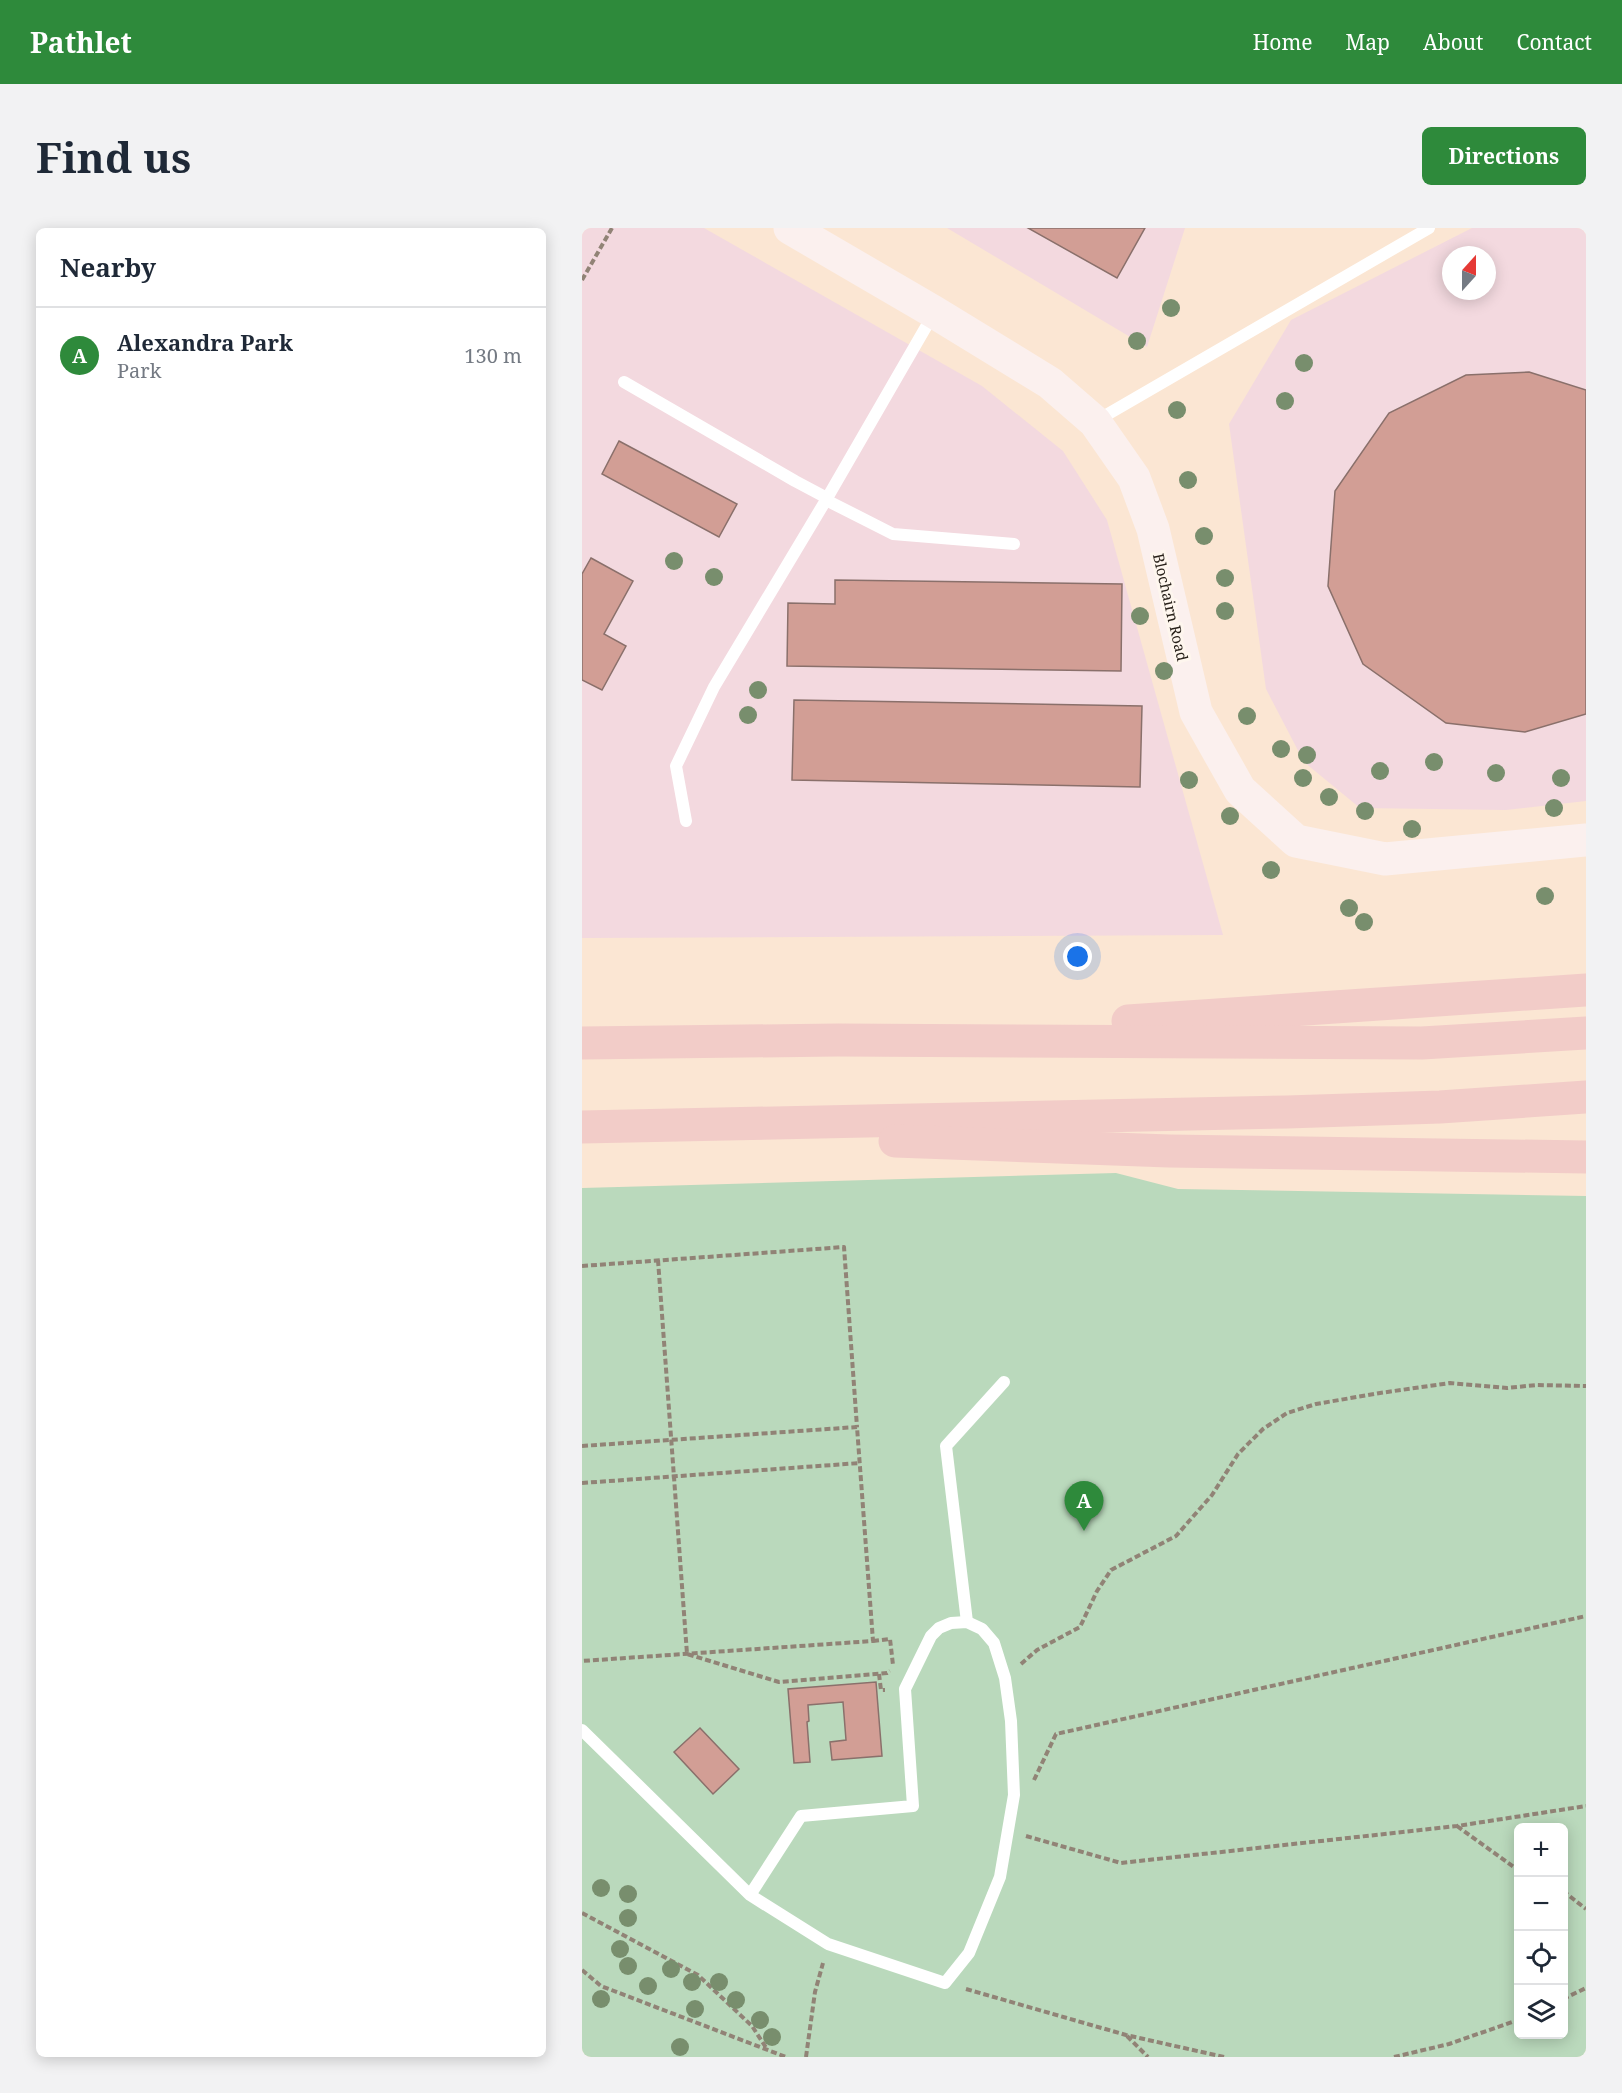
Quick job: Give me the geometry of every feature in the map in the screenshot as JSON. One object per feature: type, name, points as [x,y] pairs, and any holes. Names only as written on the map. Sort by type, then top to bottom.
[{"type":"highway","points":[[838,1040],[1586,990]]},
{"type":"highway","points":[[582,1043],[838,1040],[1422,1043],[1586,1033]]},
{"type":"highway","points":[[582,1128],[1440,1107],[1586,1097]]},
{"type":"highway","points":[[582,1128],[1169,1151],[1586,1157]]},
{"type":"street","name":"Blochairn Road","points":[[790,228],[1050,383],[1095,422],[1134,478],[1153,529],[1196,712],[1240,790],[1296,841],[1385,859],[1586,840]]},
{"type":"lane","points":[[1095,422],[1429,228]]},
{"type":"lane","points":[[686,821],[676,766],[714,687],[934,312]]},
{"type":"lane","points":[[624,382],[826,499],[893,534],[1014,544]]},
{"type":"lane","points":[[967,1622],[946,1446],[1004,1382]]},
{"type":"lane","points":[[582,1730],[750,1895],[828,1944],[945,1983],[969,1953],[1000,1877],[1020,1796],[1005,1678],[994,1643],[982,1629],[967,1622],[951,1623],[939,1628],[931,1636],[904,1689],[914,1806],[801,1816],[750,1895]]},
{"type":"path","points":[[582,280],[612,228]]},
{"type":"path","points":[[582,1266],[844,1247],[873,1641]]},
{"type":"path","points":[[658,1260],[687,1654]]},
{"type":"path","points":[[1005,1678],[1037,1650],[1080,1627],[1097,1591],[1111,1570],[1176,1536],[1212,1495],[1238,1454],[1263,1429],[1287,1413],[1317,1404],[1450,1383],[1507,1388],[1537,1385],[1586,1386]]},
{"type":"path","points":[[582,1446],[857,1427]]},
{"type":"path","points":[[582,1483],[860,1463]]},
{"type":"path","points":[[1586,1616],[1056,1734],[1020,1796],[1026,1836],[1120,1863],[1456,1826],[1586,1806]]},
{"type":"path","points":[[582,1661],[890,1639],[893,1663],[892,1670],[887,1673],[779,1682],[687,1654]]},
{"type":"path","points":[[1456,1826],[1514,1867]]},
{"type":"path","points":[[1568,1895],[1586,1909]]},
{"type":"path","points":[[582,1913],[698,1976],[752,2026],[767,2049]]},
{"type":"path","points":[[806,2057],[815,1992],[828,1944]]},
{"type":"path","points":[[582,1970],[601,1986],[786,2057]]},
{"type":"path","points":[[945,1983],[1126,2035],[1224,2057]]},
{"type":"path","points":[[1568,1997],[1586,1988]]},
{"type":"path","points":[[1394,2057],[1449,2044],[1514,2021]]},
{"type":"path","points":[[1126,2035],[1148,2057]]},
{"type":"shaded area","points":[[582,228],[704,228],[982,386],[1063,451],[1107,520],[1223,935],[582,938]]},
{"type":"shaded area","points":[[947,228],[1185,228],[1147,347]]},
{"type":"shaded area","points":[[1472,228],[1586,228],[1586,801],[1506,810],[1360,808],[1304,762],[1266,689],[1229,424],[1291,320]]},
{"type":"green space","points":[[1116,1173],[1178,1189],[1586,1196],[1586,2057],[582,2057],[582,1188]]},
{"type":"building","points":[[1028,228],[1145,228],[1117,278]]},
{"type":"building","points":[[1529,372],[1586,390],[1586,714],[1525,732],[1446,723],[1363,664],[1328,586],[1335,491],[1389,413],[1466,375]]},
{"type":"building","points":[[619,441],[737,504],[719,537],[602,474]]},
{"type":"building","points":[[591,558],[633,581],[604,634],[626,646],[602,690],[582,680],[582,574]]},
{"type":"building","points":[[835,580],[1122,584],[1121,671],[787,666],[788,603],[835,604]]},
{"type":"building","points":[[794,700],[1142,706],[1140,787],[792,780]]},
{"type":"building","points":[[876,1682],[882,1756],[832,1760],[830,1742],[846,1740],[843,1702],[808,1705],[810,1762],[794,1763],[788,1689]]},
{"type":"building","points":[[700,1728],[739,1769],[713,1794],[674,1752]]},
{"type":"place","name":"Alexandra Park","points":[[1084,1531]]}]
